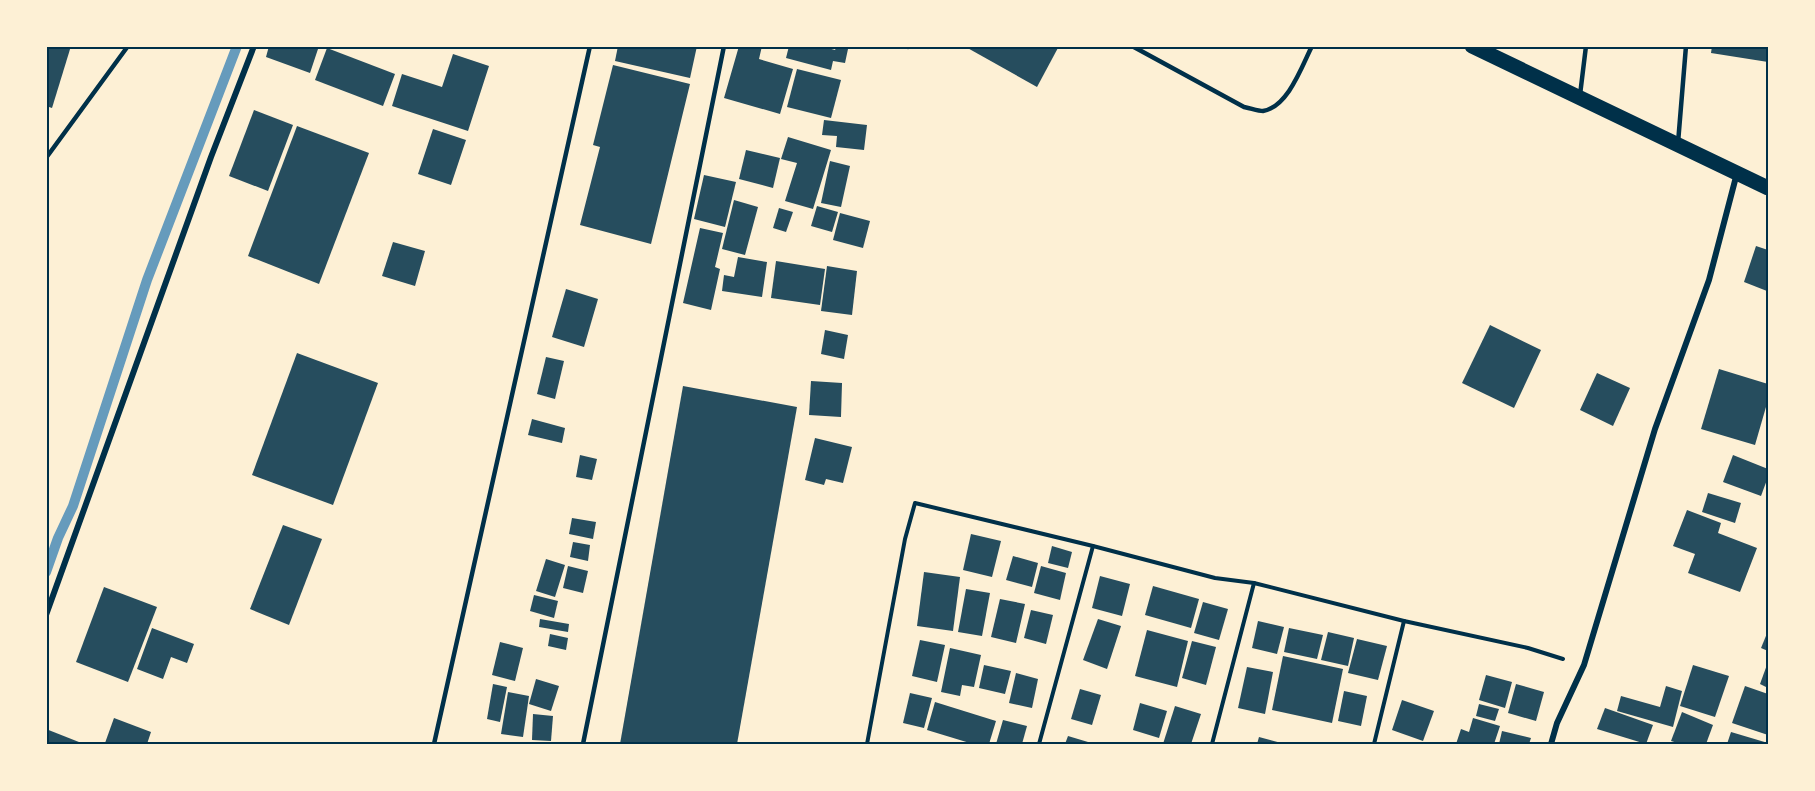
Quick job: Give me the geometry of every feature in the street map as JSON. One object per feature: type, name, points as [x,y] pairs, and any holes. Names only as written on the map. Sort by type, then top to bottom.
[{"type":"main road","points":[[1472,46],[1768,188]]},
{"type":"street","points":[[46,615],[207,168],[254,46]]},
{"type":"street","points":[[1551,744],[1557,723],[1584,665],[1655,429],[1709,280],[1738,173]]},
{"type":"lane","points":[[46,158],[128,46]]},
{"type":"lane","points":[[434,744],[590,46]]},
{"type":"lane","points":[[583,744],[724,46]]},
{"type":"lane","points":[[1132,46],[1244,107],[1264,111],[1289,93],[1312,46]]},
{"type":"lane","points":[[1579,98],[1586,46]]},
{"type":"lane","points":[[1678,146],[1686,46]]},
{"type":"path","points":[[867,744],[905,539],[915,503],[1215,578],[1254,583],[1404,621],[1528,648],[1584,665]]},
{"type":"path","points":[[1039,744],[1093,546]]},
{"type":"path","points":[[1212,744],[1254,583]]},
{"type":"path","points":[[1374,744],[1404,621]]},
{"type":"building","points":[[46,46],[71,46],[52,108],[46,106]]},
{"type":"building","points":[[269,46],[319,46],[310,73],[266,57]]},
{"type":"building","points":[[618,46],[697,46],[690,78],[615,61]]},
{"type":"building","points":[[739,46],[762,46],[759,59],[793,69],[780,114],[724,98]]},
{"type":"building","points":[[789,46],[821,46],[835,50],[837,46],[848,49],[845,63],[833,61],[831,70],[786,58]]},
{"type":"building","points":[[964,46],[1059,46],[1037,87]]},
{"type":"building","points":[[1712,46],[1768,46],[1768,62],[1711,53]]},
{"type":"building","points":[[327,48],[395,74],[383,106],[315,80]]},
{"type":"building","points":[[453,54],[489,66],[468,131],[392,106],[402,74],[442,87]]},
{"type":"building","points":[[613,65],[690,84],[651,244],[580,225],[600,147],[593,145]]},
{"type":"building","points":[[797,69],[841,80],[831,118],[787,107]]},
{"type":"building","points":[[254,110],[293,125],[268,191],[229,176]]},
{"type":"building","points":[[824,120],[867,125],[864,150],[836,147],[837,136],[822,135]]},
{"type":"building","points":[[297,126],[369,153],[319,284],[248,256]]},
{"type":"building","points":[[433,129],[466,140],[451,185],[418,174]]},
{"type":"building","points":[[788,137],[831,150],[813,209],[785,201],[797,163],[781,159]]},
{"type":"building","points":[[746,150],[780,158],[773,188],[739,179]]},
{"type":"building","points":[[830,161],[850,166],[841,207],[821,203]]},
{"type":"building","points":[[704,175],[736,182],[725,227],[694,219]]},
{"type":"building","points":[[734,200],[758,207],[745,255],[722,249]]},
{"type":"building","points":[[817,206],[838,212],[832,232],[811,226]]},
{"type":"building","points":[[779,208],[793,212],[786,232],[773,228]]},
{"type":"building","points":[[840,213],[870,221],[863,248],[833,240]]},
{"type":"building","points":[[700,228],[723,233],[715,267],[720,269],[711,310],[683,303]]},
{"type":"building","points":[[393,242],[425,251],[415,286],[382,276]]},
{"type":"building","points":[[1756,246],[1768,250],[1767,291],[1744,282]]},
{"type":"building","points":[[738,257],[767,262],[762,297],[722,291],[724,275],[734,277]]},
{"type":"building","points":[[776,261],[825,269],[820,305],[771,298]]},
{"type":"building","points":[[827,266],[857,271],[852,315],[821,311]]},
{"type":"building","points":[[566,289],[598,299],[584,347],[552,337]]},
{"type":"building","points":[[1490,325],[1541,350],[1514,408],[1462,383]]},
{"type":"building","points":[[825,330],[848,335],[844,359],[821,354]]},
{"type":"building","points":[[297,353],[378,383],[333,505],[252,475]]},
{"type":"building","points":[[546,357],[564,361],[555,399],[537,394]]},
{"type":"building","points":[[1719,369],[1768,384],[1768,400],[1755,445],[1701,429]]},
{"type":"building","points":[[1597,373],[1630,388],[1613,426],[1580,410]]},
{"type":"building","points":[[811,381],[842,383],[841,417],[809,415]]},
{"type":"building","points":[[683,386],[797,407],[737,744],[620,744]]},
{"type":"building","points":[[532,419],[565,428],[562,443],[528,435]]},
{"type":"building","points":[[815,438],[852,447],[843,483],[826,479],[824,485],[805,480]]},
{"type":"building","points":[[580,455],[597,459],[592,480],[576,477]]},
{"type":"building","points":[[1733,455],[1768,469],[1768,477],[1761,496],[1723,482]]},
{"type":"building","points":[[1708,493],[1741,503],[1735,523],[1702,512]]},
{"type":"building","points":[[1687,510],[1721,523],[1718,533],[1757,548],[1740,592],[1688,573],[1695,554],[1673,546]]},
{"type":"building","points":[[572,518],[596,522],[593,539],[569,534]]},
{"type":"building","points":[[283,525],[322,539],[289,625],[250,609]]},
{"type":"building","points":[[971,534],[1001,541],[992,577],[963,570]]},
{"type":"building","points":[[573,542],[590,545],[588,561],[570,557]]},
{"type":"building","points":[[1052,546],[1072,552],[1068,568],[1048,563]]},
{"type":"building","points":[[1013,556],[1038,563],[1032,587],[1006,580]]},
{"type":"building","points":[[546,559],[565,565],[555,597],[536,591]]},
{"type":"building","points":[[568,566],[588,571],[583,593],[563,588]]},
{"type":"building","points":[[1041,566],[1066,573],[1060,600],[1034,593]]},
{"type":"building","points":[[924,572],[960,577],[953,631],[917,626]]},
{"type":"building","points":[[1100,576],[1130,584],[1122,616],[1092,608]]},
{"type":"building","points":[[1153,586],[1199,599],[1191,628],[1145,615]]},
{"type":"building","points":[[104,587],[157,607],[128,682],[76,662]]},
{"type":"building","points":[[966,589],[990,593],[982,636],[958,632]]},
{"type":"building","points":[[534,595],[558,601],[554,618],[530,611]]},
{"type":"building","points":[[1000,599],[1025,604],[1016,643],[991,637]]},
{"type":"building","points":[[1203,602],[1228,609],[1219,640],[1194,633]]},
{"type":"building","points":[[1031,610],[1053,615],[1046,644],[1024,638]]},
{"type":"building","points":[[540,619],[569,624],[568,632],[539,627]]},
{"type":"building","points":[[1098,619],[1121,626],[1107,669],[1083,660]]},
{"type":"building","points":[[1258,621],[1284,627],[1277,654],[1252,648]]},
{"type":"building","points":[[152,628],[194,644],[187,663],[171,657],[163,679],[137,669]]},
{"type":"building","points":[[1289,628],[1323,635],[1317,659],[1284,652]]},
{"type":"building","points":[[1147,630],[1188,641],[1177,687],[1135,676]]},
{"type":"building","points":[[1768,631],[1768,651],[1761,648]]},
{"type":"building","points":[[1328,632],[1354,638],[1348,666],[1321,660]]},
{"type":"building","points":[[550,634],[568,638],[566,650],[548,646]]},
{"type":"building","points":[[1357,639],[1387,646],[1378,680],[1348,673]]},
{"type":"building","points":[[920,640],[945,645],[937,682],[912,676]]},
{"type":"building","points":[[1192,641],[1216,647],[1206,685],[1182,678]]},
{"type":"building","points":[[500,642],[523,648],[515,681],[492,675]]},
{"type":"building","points":[[950,648],[981,655],[974,687],[962,685],[960,696],[941,692]]},
{"type":"building","points":[[1283,656],[1343,669],[1332,723],[1272,710]]},
{"type":"building","points":[[1768,662],[1768,688],[1760,684]]},
{"type":"building","points":[[984,665],[1011,671],[1005,694],[979,688]]},
{"type":"building","points":[[1693,665],[1729,676],[1715,717],[1680,706]]},
{"type":"building","points":[[1247,667],[1273,672],[1265,714],[1238,708]]},
{"type":"building","points":[[1016,673],[1038,679],[1032,708],[1009,703]]},
{"type":"building","points":[[1486,675],[1512,682],[1505,708],[1479,700]]},
{"type":"building","points":[[536,679],[559,686],[551,711],[529,704]]},
{"type":"building","points":[[493,684],[507,687],[500,722],[487,719]]},
{"type":"building","points":[[1516,684],[1544,692],[1536,721],[1508,713]]},
{"type":"building","points":[[1666,686],[1682,691],[1673,727],[1617,711],[1621,696],[1660,707]]},
{"type":"building","points":[[1745,686],[1768,694],[1768,735],[1732,723]]},
{"type":"building","points":[[1080,689],[1101,695],[1092,725],[1071,719]]},
{"type":"building","points":[[1344,691],[1367,696],[1361,726],[1338,721]]},
{"type":"building","points":[[508,692],[529,696],[523,737],[501,734]]},
{"type":"building","points":[[910,693],[932,698],[924,728],[903,723]]},
{"type":"building","points":[[1402,700],[1434,711],[1423,741],[1392,730]]},
{"type":"building","points":[[935,702],[996,721],[989,744],[973,744],[927,730]]},
{"type":"building","points":[[1140,703],[1167,711],[1159,738],[1133,730]]},
{"type":"building","points":[[1479,704],[1499,709],[1495,721],[1476,716]]},
{"type":"building","points":[[1175,706],[1201,714],[1191,744],[1163,744]]},
{"type":"building","points":[[1605,708],[1653,725],[1646,744],[1597,729]]},
{"type":"building","points":[[1682,712],[1713,725],[1706,744],[1681,744],[1671,741]]},
{"type":"building","points":[[533,714],[553,716],[551,741],[532,740]]},
{"type":"building","points":[[114,718],[151,732],[147,744],[105,743]]},
{"type":"building","points":[[1473,718],[1500,726],[1494,744],[1456,744],[1461,729],[1469,732]]},
{"type":"building","points":[[1003,720],[1027,726],[1022,744],[996,744]]},
{"type":"building","points":[[46,729],[84,744],[46,744]]},
{"type":"building","points":[[1502,731],[1531,738],[1529,744],[1499,744]]},
{"type":"building","points":[[1731,732],[1768,743],[1768,744],[1727,744]]},
{"type":"building","points":[[1068,736],[1088,742],[1087,744],[1065,744]]},
{"type":"building","points":[[1259,737],[1285,744],[1257,744]]},
{"type":"waterway","points":[[46,572],[73,506],[147,280],[237,46]]}]
